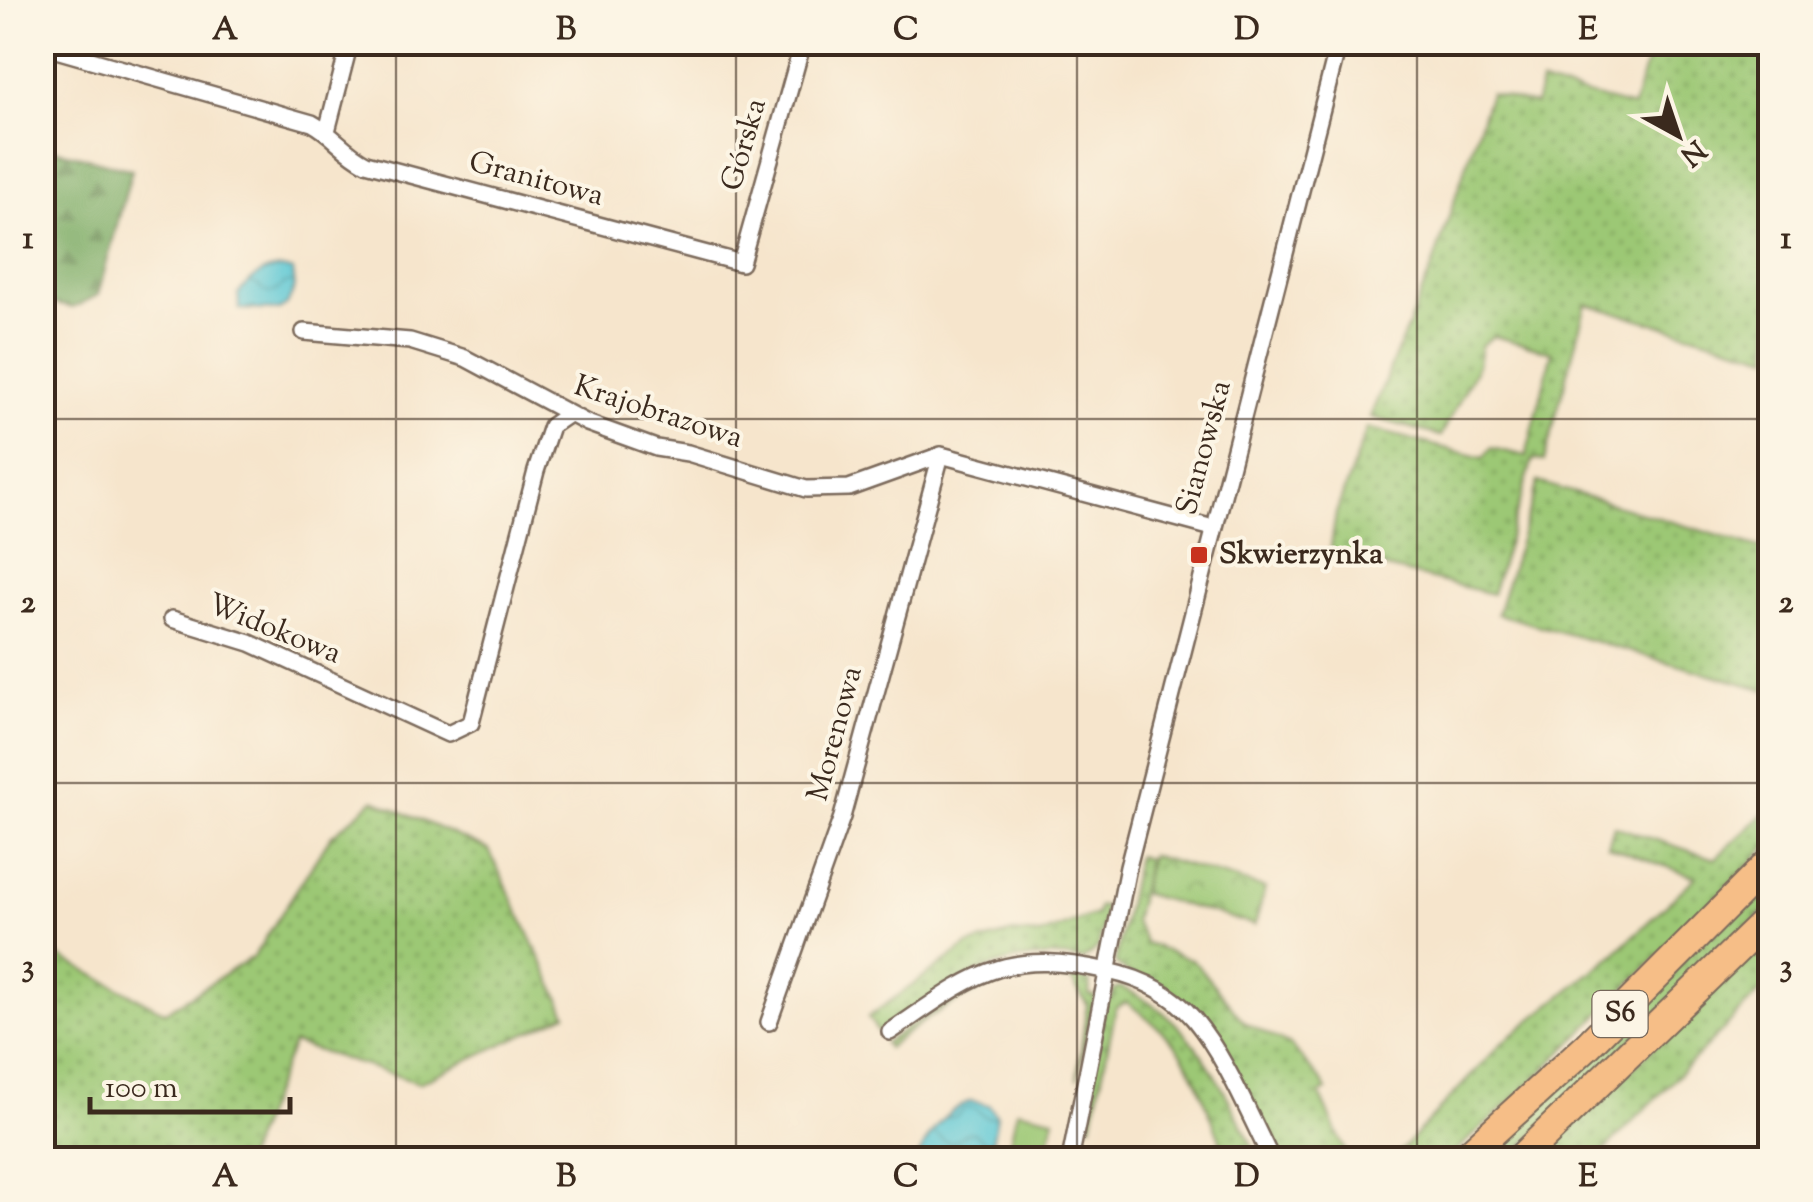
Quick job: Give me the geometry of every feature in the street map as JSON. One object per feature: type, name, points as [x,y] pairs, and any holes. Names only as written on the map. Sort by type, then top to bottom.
[{"type":"highway","name":"S6","points":[[1462,1160],[1587,1046],[1770,862]]},
{"type":"highway","name":"S6","points":[[1519,1160],[1770,917]]},
{"type":"street","points":[[42,46],[328,131],[350,42]]},
{"type":"street","name":"Sianowska","points":[[1070,1160],[1128,868],[1340,42]]},
{"type":"street","name":"Górska","points":[[740,263],[799,43]]},
{"type":"street","name":"Granitowa","points":[[328,131],[342,151],[366,163],[740,263]]},
{"type":"street","name":"Krajobrazowa","points":[[304,332],[410,341],[465,358],[566,415],[656,448],[688,452],[806,490],[849,488],[941,455]]},
{"type":"street","name":"Widokowa","points":[[172,619],[250,642],[448,734],[471,723],[536,471],[551,426],[566,415]]},
{"type":"street","points":[[941,455],[1213,528]]},
{"type":"street","name":"Morenowa","points":[[769,1022],[842,817],[941,455]]},
{"type":"street","points":[[890,1032],[958,986],[1000,966],[1053,960],[1105,970],[1150,985],[1191,1015],[1214,1048],[1272,1160]]},
{"type":"green space","points":[[1652,43],[1770,43],[1770,356],[1586,304],[1544,461],[1533,459],[1492,594],[1330,554],[1336,513],[1367,428],[1483,458],[1491,448],[1526,456],[1552,352],[1493,336],[1481,346],[1478,365],[1441,436],[1370,417],[1432,268],[1490,93],[1535,105],[1541,83],[1633,107]]},
{"type":"green space","points":[[42,146],[132,170],[98,295],[73,308],[43,301]]},
{"type":"green space","points":[[1538,482],[1770,551],[1770,691],[1497,614]]},
{"type":"green space","points":[[374,800],[489,850],[567,1014],[419,1083],[293,1043],[246,1159],[43,1159],[43,948],[165,1012],[254,956],[331,836]]},
{"type":"green space","points":[[1770,808],[1770,844],[1525,1089],[1447,1159],[1392,1160],[1502,1043],[1613,955],[1696,877],[1608,846],[1614,826],[1715,859]]},
{"type":"green space","points":[[1150,855],[1265,888],[1255,925],[1141,893]]},
{"type":"green space","points":[[1137,856],[1148,859],[1134,921],[1146,943],[1194,961],[1245,1023],[1290,1045],[1327,1090],[1320,1094],[1349,1159],[1278,1159],[1215,1039],[1115,963]]},
{"type":"green space","points":[[1770,873],[1770,905],[1509,1159],[1477,1160]]},
{"type":"green space","points":[[1099,906],[1106,908],[1098,948],[1083,960],[1025,958],[974,974],[879,1034],[868,1017],[969,945],[1013,933],[1040,935],[1096,914]]},
{"type":"green space","points":[[1770,934],[1770,982],[1596,1159],[1539,1160]]},
{"type":"green space","points":[[1032,967],[1080,972],[1079,978],[1090,982],[1089,995],[1095,996],[1077,1079],[1087,1004],[1071,980],[1027,978],[1002,982],[942,1010],[887,1048],[884,1043],[976,984]]},
{"type":"green space","points":[[1120,987],[1146,1000],[1188,1037],[1220,1083],[1259,1159],[1218,1159],[1213,1148],[1221,1142],[1187,1063],[1164,1033],[1126,1002],[1116,1008],[1092,1125],[1085,1121],[1106,999],[1112,999],[1114,990]]},
{"type":"green space","points":[[1017,1110],[1054,1118],[1046,1159],[1006,1159]]},
{"type":"water","points":[[282,268],[293,271],[295,287],[287,305],[279,310],[239,309],[238,294],[247,284],[262,273]]},
{"type":"water","points":[[971,1101],[989,1105],[997,1116],[989,1159],[917,1159],[938,1124]]},
{"type":"place","name":"Skwierzynka","points":[[1199,555]]}]
